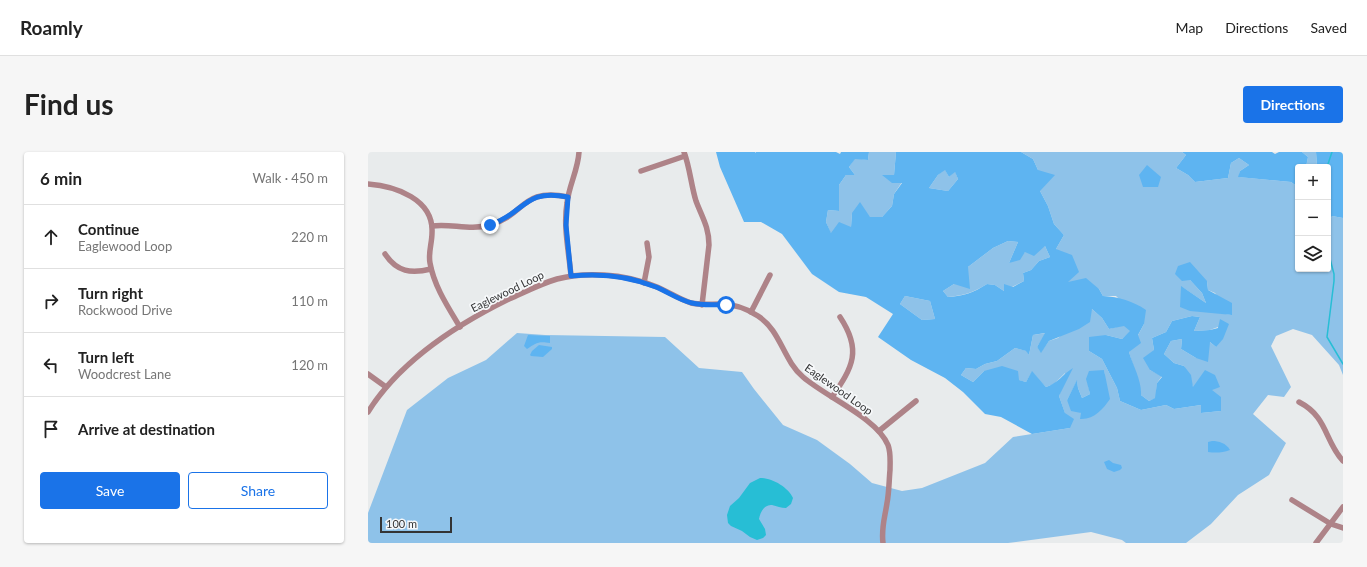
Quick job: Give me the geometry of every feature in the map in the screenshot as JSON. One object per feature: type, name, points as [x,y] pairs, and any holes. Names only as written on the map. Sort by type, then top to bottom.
[{"type":"street","points":[[571,276],[566,225],[568,197],[578,162],[578,152]]},
{"type":"street","points":[[641,171],[685,154],[696,201],[709,235],[702,305]]},
{"type":"street","points":[[368,184],[394,189],[412,197],[424,209],[432,226],[429,255],[431,268],[444,298],[460,327]]},
{"type":"street","points":[[432,226],[440,225],[466,228],[484,227],[496,224],[507,218],[525,203],[534,198],[548,194],[568,197]]},
{"type":"street","points":[[644,283],[650,257],[647,243]]},
{"type":"street","points":[[385,254],[392,264],[405,270],[419,271],[431,268]]},
{"type":"street","points":[[751,312],[770,275]]},
{"type":"street","name":"Eaglewood Loop","points":[[368,412],[386,387],[419,356],[485,311],[553,280],[571,276],[610,276],[644,283],[663,290],[682,300],[702,305],[732,305],[751,312],[764,320],[774,332],[789,361],[797,372],[879,431],[888,446],[890,459],[888,504],[882,529],[883,543]]},
{"type":"street","points":[[832,397],[848,372],[852,356],[851,338],[847,327],[840,317]]},
{"type":"street","points":[[368,374],[386,387]]},
{"type":"street","points":[[879,431],[916,401]]},
{"type":"street","points":[[1299,402],[1320,420],[1333,447],[1343,460]]},
{"type":"street","points":[[1292,500],[1331,524],[1343,528]]},
{"type":"street","points":[[1316,543],[1343,507]]},
{"type":"shaded area","points":[[716,152],[836,152],[840,154],[841,152],[869,152],[868,160],[855,159],[849,167],[855,175],[846,175],[839,185],[839,211],[828,210],[826,222],[831,233],[839,222],[851,227],[852,213],[860,202],[870,217],[882,217],[892,206],[894,194],[902,183],[892,183],[882,175],[894,175],[896,152],[1021,152],[1033,159],[1038,170],[1055,175],[1040,191],[1048,206],[1054,224],[1064,235],[1056,249],[1072,255],[1079,272],[1068,282],[1086,278],[1099,289],[1103,296],[1126,300],[1146,310],[1144,324],[1138,335],[1141,343],[1129,352],[1139,379],[1141,395],[1149,401],[1155,398],[1157,383],[1162,377],[1150,370],[1143,358],[1154,350],[1152,338],[1166,332],[1172,321],[1192,316],[1200,317],[1194,331],[1218,328],[1220,319],[1229,324],[1223,339],[1216,347],[1210,342],[1208,362],[1196,358],[1181,349],[1182,339],[1171,341],[1164,354],[1174,363],[1184,366],[1191,375],[1193,387],[1205,370],[1215,375],[1220,387],[1212,390],[1221,397],[1221,411],[1201,413],[1201,405],[1174,409],[1166,405],[1141,410],[1120,401],[1117,388],[1102,359],[1089,351],[1089,337],[1106,335],[1122,339],[1130,331],[1124,326],[1109,329],[1102,318],[1092,309],[1090,322],[1079,329],[1049,341],[1041,353],[1037,347],[1045,333],[1033,335],[1029,355],[1026,351],[1015,348],[997,361],[985,364],[976,369],[966,368],[961,375],[973,382],[984,371],[1002,366],[1018,371],[1019,380],[1026,382],[1032,371],[1046,387],[1053,384],[1073,368],[1059,396],[1065,413],[1074,419],[1070,428],[1032,434],[1001,417],[985,414],[963,392],[945,378],[911,360],[878,337],[893,314],[866,297],[839,292],[812,274],[782,234],[761,222],[744,222],[720,167]],"holes":[[[945,170],[949,177],[955,172],[958,179],[948,191],[929,188],[938,175]],[[1008,241],[1018,242],[1009,263],[1020,260],[1025,252],[1034,256],[1045,246],[1050,257],[1039,261],[1031,270],[1023,273],[1024,281],[1013,287],[1004,284],[1004,291],[995,285],[987,284],[968,294],[948,297],[943,291],[954,284],[970,289],[968,267],[993,248]],[[905,296],[930,301],[935,319],[922,320],[900,304]]]},
{"type":"shaded area","points":[[869,152],[896,152],[894,175],[883,175],[902,182],[894,194],[892,206],[882,217],[870,217],[852,213],[851,227],[831,234],[826,222],[828,210],[839,211],[839,185],[846,175],[855,175],[849,167],[855,158],[868,160]]},
{"type":"shaded area","points":[[1021,152],[1182,152],[1186,155],[1176,168],[1188,175],[1195,182],[1228,178],[1231,163],[1239,158],[1249,165],[1240,171],[1239,177],[1291,182],[1295,185],[1295,272],[1331,272],[1331,218],[1332,216],[1343,218],[1343,375],[1339,365],[1312,335],[1293,329],[1276,336],[1271,346],[1291,387],[1284,397],[1268,395],[1253,414],[1286,443],[1269,475],[1238,495],[1211,524],[1186,543],[1126,543],[1122,540],[1091,532],[1008,543],[368,543],[368,513],[407,410],[448,378],[486,360],[517,333],[545,335],[665,337],[699,368],[742,372],[783,425],[817,440],[850,464],[872,483],[902,491],[922,488],[985,463],[1013,437],[1070,428],[1059,396],[1065,373],[1054,384],[1046,387],[1032,372],[1026,382],[984,371],[973,382],[961,375],[966,368],[976,369],[985,364],[997,361],[1015,348],[1027,351],[1029,355],[1033,335],[1046,333],[1037,347],[1041,352],[1049,341],[1058,338],[1092,309],[1102,318],[1109,329],[1124,325],[1131,331],[1122,339],[1106,335],[1089,351],[1102,359],[1117,388],[1120,401],[1141,410],[1166,405],[1174,409],[1201,405],[1201,413],[1221,411],[1193,387],[1184,366],[1174,363],[1164,354],[1171,341],[1182,339],[1181,349],[1196,358],[1210,342],[1216,347],[1218,327],[1210,330],[1194,331],[1200,317],[1192,316],[1172,321],[1166,332],[1152,338],[1154,350],[1150,370],[1162,376],[1157,383],[1156,398],[1149,401],[1141,395],[1129,352],[1144,324],[1116,296],[1103,296],[1099,289],[1067,282],[1056,249],[1064,235],[1054,224],[1048,206],[1040,191],[1038,170],[1033,159]],"holes":[[[1190,280],[1207,281],[1208,290],[1215,293],[1231,315],[1214,312],[1182,287],[1206,303],[1202,293]],[[1104,370],[1105,379],[1081,419],[1081,413],[1067,400],[1077,381],[1082,398],[1090,394],[1087,379]]]},
{"type":"shaded area","points":[[1182,152],[1272,152],[1275,154],[1279,152],[1302,152],[1308,157],[1307,164],[1295,164],[1295,185],[1291,182],[1238,177],[1240,171],[1249,165],[1239,158],[1231,163],[1228,178],[1195,182],[1188,175],[1176,168],[1186,155]]},
{"type":"shaded area","points":[[1302,152],[1316,152],[1317,164],[1307,164],[1308,157]]},
{"type":"shaded area","points":[[1316,152],[1343,152],[1343,218],[1332,216],[1331,218],[1331,164],[1317,164]]},
{"type":"shaded area","points":[[1147,165],[1161,177],[1158,187],[1143,187],[1139,175]]},
{"type":"shaded area","points":[[945,169],[949,177],[955,171],[958,179],[948,191],[929,188],[938,175]]},
{"type":"shaded area","points":[[1008,241],[1018,242],[1009,263],[1025,252],[1045,246],[1050,257],[1039,261],[1031,270],[1023,273],[1024,281],[1004,291],[995,285],[987,284],[968,293],[948,297],[943,291],[954,284],[968,267],[993,248]]},
{"type":"shaded area","points":[[1190,262],[1207,281],[1208,290],[1232,303],[1232,315],[1190,311],[1180,307],[1181,286],[1206,303],[1202,293],[1190,280],[1182,281],[1175,274],[1178,266]]},
{"type":"shaded area","points":[[905,296],[930,301],[935,319],[922,320],[900,304]]},
{"type":"shaded area","points":[[528,335],[550,336],[550,343],[537,343],[527,349],[524,346]]},
{"type":"shaded area","points":[[539,345],[552,347],[552,349],[543,357],[531,356],[532,351]]},
{"type":"shaded area","points":[[1104,370],[1110,399],[1094,416],[1080,419],[1081,413],[1071,411],[1067,400],[1077,380],[1082,398],[1090,394],[1086,379],[1089,371]]},
{"type":"shaded area","points":[[1212,441],[1222,443],[1230,450],[1224,452],[1208,452],[1208,442]]},
{"type":"shaded area","points":[[1109,460],[1113,463],[1121,465],[1122,468],[1114,472],[1107,469],[1104,462]]},
{"type":"shaded area","points":[[760,478],[774,481],[784,487],[793,498],[791,504],[786,508],[769,505],[763,509],[759,519],[765,529],[766,535],[757,540],[731,526],[728,523],[727,515],[730,506],[739,498],[750,483]]},
{"type":"waterway","points":[[1328,164],[1332,152]]},
{"type":"waterway","points":[[1331,262],[1334,281],[1327,337],[1343,364]]},
{"type":"route","points":[[490,225],[507,218],[525,203],[534,198],[548,194],[568,197],[566,225],[571,276],[594,275],[623,278],[651,285],[694,304],[726,305]]}]
